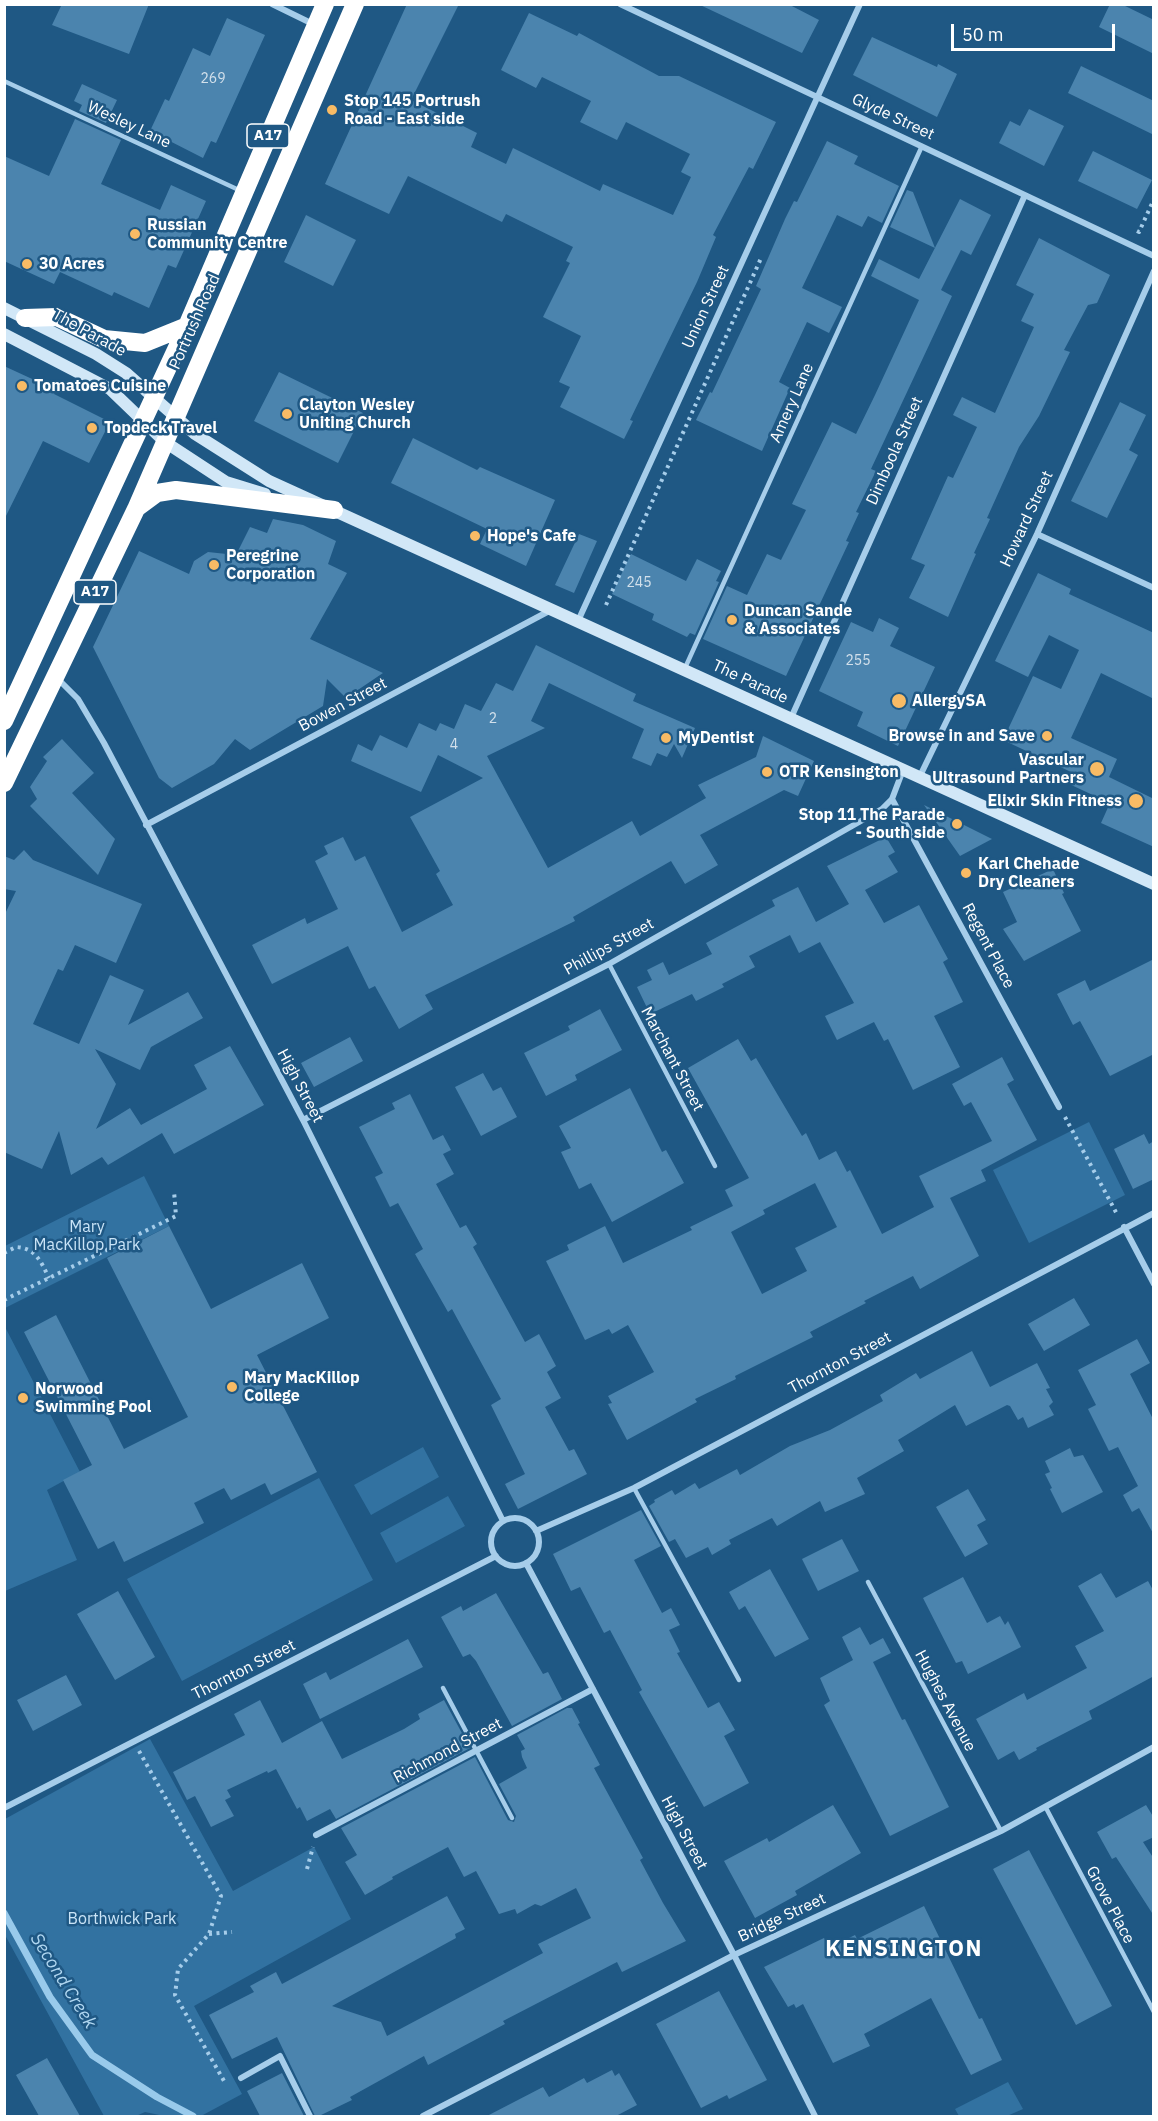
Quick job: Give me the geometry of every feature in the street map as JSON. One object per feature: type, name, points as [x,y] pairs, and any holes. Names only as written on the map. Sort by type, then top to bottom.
[{"type":"highway","name":"Portrush Road","points":[[4,721],[187,326],[325,4]]},
{"type":"highway","name":"Portrush Road","points":[[4,783],[136,509],[355,4]]},
{"type":"highway","points":[[25,318],[57,316],[104,339],[145,343],[187,326]]},
{"type":"highway","points":[[136,509],[157,493],[176,489],[333,510]]},
{"type":"highway","points":[[30,666],[54,676]]},
{"type":"main road","name":"The Parade","points":[[4,308],[96,354],[126,374],[175,417],[226,455],[269,481],[1154,884]]},
{"type":"main road","name":"The Parade","points":[[4,334],[110,389],[165,442],[226,482],[257,493],[333,510]]},
{"type":"street","points":[[272,4],[315,26]]},
{"type":"street","name":"Glyde Street","points":[[620,4],[1154,256]]},
{"type":"street","name":"Union Street","points":[[578,621],[860,4]]},
{"type":"street","name":"Dimboola Street","points":[[790,719],[1025,195]]},
{"type":"street","name":"Howard Street","points":[[920,776],[1037,534],[1154,271]]},
{"type":"street","points":[[1037,534],[1154,588]]},
{"type":"street","name":"Bowen Street","points":[[146,825],[552,610]]},
{"type":"street","name":"High Street","points":[[54,676],[66,685],[87,711],[303,1120],[503,1521]]},
{"type":"street","points":[[892,799],[904,769]]},
{"type":"street","name":"Phillips Street","points":[[303,1120],[609,964],[882,809],[892,799]]},
{"type":"street","name":"Regent Place","points":[[892,799],[1059,1107]]},
{"type":"street","name":"Thornton Street","points":[[536,1531],[634,1488],[1154,1213]]},
{"type":"street","points":[[1124,1227],[1154,1284]]},
{"type":"street","points":[[518,1518],[526,1521],[536,1531],[539,1546],[532,1559],[526,1563],[506,1564],[496,1556],[492,1548],[493,1533],[503,1521],[518,1518]]},
{"type":"street","name":"Thornton Street","points":[[4,1808],[496,1556]]},
{"type":"street","name":"High Street","points":[[526,1563],[734,1955],[815,2116]]},
{"type":"street","name":"Richmond Street","points":[[316,1835],[593,1689]]},
{"type":"street","name":"Bridge Street","points":[[423,2116],[734,1955],[1001,1831],[1154,1747]]},
{"type":"street","points":[[241,2078],[280,2056],[310,2116]]},
{"type":"lane","name":"Wesley Lane","points":[[4,81],[243,192]]},
{"type":"lane","name":"Amery Lane","points":[[684,669],[922,146]]},
{"type":"lane","name":"Marchant Street","points":[[609,964],[715,1166]]},
{"type":"lane","points":[[634,1488],[739,1680]]},
{"type":"lane","name":"Hughes Avenue","points":[[868,1582],[1001,1831]]},
{"type":"lane","points":[[443,1688],[512,1818]]},
{"type":"lane","name":"Grove Place","points":[[1046,1808],[1154,2012]]},
{"type":"path","points":[[1138,232],[1154,199]]},
{"type":"path","points":[[606,605],[766,248]]},
{"type":"path","points":[[1059,1107],[1124,1227]]},
{"type":"path","points":[[4,1300],[176,1216],[174,1191]]},
{"type":"path","points":[[4,1253],[16,1247],[31,1251],[38,1256],[49,1278]]},
{"type":"path","points":[[134,1742],[221,1896],[209,1934],[178,1969],[175,1995],[224,2081],[241,2078]]},
{"type":"path","points":[[306,1869],[316,1835]]},
{"type":"path","points":[[209,1934],[232,1932]]},
{"type":"green space","points":[[1089,1122],[1125,1195],[1029,1243],[993,1170]]},
{"type":"green space","name":"Mary MacKillop Park","points":[[144,1176],[169,1226],[5,1308],[5,1246]]},
{"type":"green space","name":"Norwood Swimming Pool","points":[[4,1325],[80,1472],[47,1490],[77,1560],[5,1591]]},
{"type":"green space","points":[[423,1447],[439,1477],[371,1515],[354,1485]]},
{"type":"green space","points":[[319,1478],[373,1580],[182,1681],[127,1579]]},
{"type":"green space","points":[[448,1496],[465,1526],[396,1563],[380,1533]]},
{"type":"green space","name":"Borthwick Park","points":[[150,1739],[233,1891],[314,1847],[351,1919],[194,2006],[242,2094],[201,2116],[164,2116],[145,2112],[136,2116],[104,2116],[5,1935],[5,1819]]},
{"type":"green space","points":[[1008,2082],[1023,2109],[1007,2116],[959,2116],[955,2109]]},
{"type":"building","points":[[62,4],[149,4],[129,54],[52,25]]},
{"type":"building","points":[[407,4],[459,4],[411,100],[477,133],[471,147],[506,164],[513,148],[600,191],[603,184],[673,215],[691,177],[681,172],[690,154],[626,122],[617,140],[580,122],[591,101],[542,77],[536,88],[501,70],[529,13],[577,36],[579,33],[659,76],[679,76],[776,122],[753,169],[749,167],[713,235],[716,237],[697,282],[630,420],[633,421],[624,439],[560,407],[570,387],[559,382],[581,336],[543,317],[570,263],[566,261],[573,247],[506,214],[502,222],[408,176],[389,214],[325,184]]},
{"type":"building","points":[[698,4],[788,4],[819,20],[802,53]]},
{"type":"building","points":[[1110,4],[1121,4],[1154,20],[1154,54],[1099,27]]},
{"type":"building","points":[[227,18],[265,35],[216,143],[211,141],[203,158],[150,131],[165,99],[169,101],[193,48],[210,56]]},
{"type":"building","points":[[872,37],[957,74],[937,117],[853,75]]},
{"type":"building","points":[[1081,66],[1154,101],[1154,135],[1068,93]]},
{"type":"building","points":[[82,84],[117,100],[106,123],[79,111],[82,105],[74,101]]},
{"type":"building","points":[[1029,109],[1064,126],[1044,166],[999,143],[1010,121],[1020,126]]},
{"type":"building","points":[[75,119],[121,140],[101,184],[160,210],[171,185],[206,201],[176,268],[168,265],[149,308],[114,292],[112,296],[60,272],[54,284],[4,261],[4,156],[49,176]]},
{"type":"building","points":[[827,141],[858,156],[854,164],[899,186],[882,223],[868,216],[862,227],[837,215],[802,288],[842,307],[829,333],[807,322],[779,382],[790,388],[762,451],[696,420],[710,392],[712,393],[761,289],[756,286],[785,219],[794,201],[797,202]]},
{"type":"building","points":[[1093,151],[1152,180],[1137,209],[1078,181]]},
{"type":"building","points":[[907,190],[913,192],[935,248],[890,227]]},
{"type":"building","points":[[960,199],[991,215],[971,255],[961,250],[941,290],[952,296],[871,469],[876,471],[856,512],[859,513],[846,541],[849,542],[786,676],[703,639],[727,586],[747,595],[767,554],[781,560],[806,510],[792,504],[832,422],[856,434],[919,300],[871,276],[879,259],[919,279]]},
{"type":"building","points":[[306,215],[356,240],[333,286],[284,262]]},
{"type":"building","points":[[1039,238],[1110,275],[1097,303],[1088,305],[1064,350],[1070,352],[1039,416],[1019,447],[987,518],[990,519],[948,617],[909,598],[925,565],[911,559],[948,476],[953,478],[977,427],[953,415],[962,397],[995,413],[1034,327],[1021,321],[1034,294],[1016,285]]},
{"type":"building","points":[[4,366],[56,390],[54,394],[110,422],[89,463],[43,441],[4,520]]},
{"type":"building","points":[[279,372],[363,413],[338,463],[254,421]]},
{"type":"building","points":[[1120,402],[1146,415],[1129,450],[1138,455],[1107,518],[1071,501]]},
{"type":"building","points":[[413,438],[477,470],[480,467],[555,500],[526,566],[480,544],[487,529],[391,483]]},
{"type":"building","points":[[273,519],[303,525],[336,541],[328,564],[347,573],[310,639],[383,673],[346,698],[327,679],[323,706],[250,750],[235,739],[214,764],[172,788],[159,778],[93,647],[139,551],[189,574],[194,561],[208,552],[236,555],[250,527],[267,533]]},
{"type":"building","points":[[579,534],[597,541],[574,593],[555,585]]},
{"type":"building","points":[[631,554],[686,581],[697,559],[721,571],[716,581],[719,582],[695,635],[690,633],[687,637],[652,620],[654,614],[612,594]]},
{"type":"building","points":[[1038,573],[1071,589],[1069,594],[1154,633],[1154,699],[1101,673],[1071,738],[1117,759],[1109,777],[1154,799],[1154,847],[1101,823],[1110,803],[1067,783],[1071,772],[1003,740],[1033,676],[1061,689],[1079,650],[1049,635],[1028,677],[995,661]]},
{"type":"building","points":[[879,618],[899,628],[890,646],[935,667],[898,746],[857,726],[863,712],[819,691],[851,622],[873,632]]},
{"type":"building","points":[[536,645],[636,694],[633,701],[695,728],[682,758],[674,744],[667,757],[657,753],[651,766],[632,758],[644,729],[549,683],[531,721],[545,728],[487,756],[548,868],[632,821],[640,836],[706,798],[698,785],[756,757],[763,736],[814,761],[798,796],[784,790],[700,835],[718,865],[685,884],[671,861],[573,917],[575,921],[425,995],[433,1009],[399,1029],[375,986],[369,989],[348,946],[272,984],[252,945],[305,918],[307,924],[338,909],[315,861],[328,854],[324,846],[343,837],[355,861],[365,856],[402,932],[453,905],[436,874],[440,871],[410,817],[483,778],[438,755],[421,792],[351,761],[358,744],[372,751],[380,735],[407,748],[419,723],[436,731],[440,723],[454,729],[465,704],[481,711],[496,683],[513,691]]},
{"type":"building","points":[[62,739],[94,773],[72,793],[115,839],[98,875],[30,806],[37,799],[30,787],[47,761],[43,757]]},
{"type":"building","points":[[924,805],[992,839],[960,856]]},
{"type":"building","points":[[886,837],[895,852],[888,856],[898,872],[865,890],[884,923],[919,905],[948,959],[943,962],[963,1002],[934,1016],[960,1067],[913,1090],[888,1039],[884,1041],[874,1022],[837,1040],[825,1016],[854,1003],[820,942],[799,953],[790,935],[749,956],[755,967],[722,984],[724,987],[696,1001],[692,994],[650,1014],[637,987],[652,980],[647,970],[663,962],[669,975],[712,954],[706,943],[775,906],[772,900],[798,887],[816,922],[849,904],[827,866]]},
{"type":"building","points":[[24,850],[33,860],[142,904],[116,963],[75,945],[63,971],[58,969],[33,1024],[79,1044],[110,975],[144,990],[128,1025],[188,992],[203,1018],[151,1047],[140,1070],[95,1049],[116,1084],[96,1129],[130,1108],[141,1125],[207,1089],[194,1065],[230,1046],[264,1105],[174,1154],[162,1133],[108,1165],[102,1157],[71,1175],[59,1131],[42,1169],[4,1152],[4,916],[16,891],[4,889],[4,856],[14,860]]},
{"type":"building","points":[[1053,869],[1064,893],[1062,894],[1081,931],[1024,961],[1003,929],[1017,922],[1003,892]]},
{"type":"building","points":[[1154,959],[1154,1054],[1110,1076],[1080,1021],[1073,1025],[1057,994],[1085,980],[1090,991]]},
{"type":"building","points":[[600,1009],[622,1050],[575,1075],[577,1080],[546,1096],[524,1053],[570,1030],[568,1026]]},
{"type":"building","points":[[350,1037],[363,1061],[314,1087],[301,1063]]},
{"type":"building","points":[[738,1039],[751,1061],[756,1058],[802,1136],[806,1133],[819,1160],[836,1151],[847,1172],[850,1170],[882,1234],[934,1207],[919,1176],[992,1141],[971,1102],[964,1106],[952,1084],[1002,1057],[1014,1080],[1007,1084],[1037,1140],[981,1170],[986,1181],[950,1198],[979,1256],[920,1289],[913,1276],[864,1301],[866,1303],[810,1332],[813,1337],[735,1376],[736,1379],[695,1399],[697,1402],[627,1440],[608,1404],[612,1403],[608,1396],[654,1372],[628,1325],[612,1334],[609,1329],[585,1340],[546,1261],[569,1250],[567,1245],[605,1226],[623,1263],[692,1230],[690,1227],[733,1206],[725,1190],[749,1178],[688,1068]],"holes":[[[815,1183],[837,1227],[795,1248],[807,1271],[762,1294],[731,1232],[765,1214],[763,1210]]]},
{"type":"building","points":[[483,1073],[493,1091],[501,1087],[517,1117],[481,1136],[455,1087]]},
{"type":"building","points":[[630,1088],[662,1152],[666,1150],[684,1183],[612,1222],[591,1183],[579,1189],[561,1152],[571,1148],[559,1126]]},
{"type":"building","points":[[410,1094],[433,1140],[443,1135],[451,1150],[443,1154],[454,1174],[436,1184],[460,1228],[466,1225],[477,1244],[473,1247],[525,1342],[539,1334],[556,1366],[547,1372],[561,1398],[545,1407],[569,1451],[574,1449],[587,1474],[518,1509],[505,1484],[525,1474],[491,1405],[501,1399],[452,1309],[448,1312],[415,1254],[423,1249],[398,1203],[390,1207],[375,1177],[383,1173],[359,1127],[395,1109],[392,1103]]},
{"type":"building","points":[[1144,1134],[1149,1144],[1154,1141],[1154,1179],[1133,1189],[1114,1149]]},
{"type":"building","points":[[169,1226],[211,1309],[302,1263],[329,1318],[257,1355],[317,1472],[271,1495],[265,1483],[231,1500],[224,1488],[194,1503],[204,1523],[124,1562],[114,1541],[98,1549],[63,1480],[92,1465],[24,1332],[56,1315],[124,1449],[188,1417],[107,1258]]},
{"type":"building","points":[[1074,1298],[1090,1325],[1044,1351],[1028,1324]]},
{"type":"building","points":[[1137,1339],[1150,1363],[1130,1374],[1154,1421],[1154,1535],[1139,1508],[1132,1512],[1123,1495],[1138,1486],[1118,1447],[1109,1451],[1088,1409],[1096,1405],[1078,1370]]},
{"type":"building","points":[[972,1351],[990,1387],[1037,1363],[1050,1388],[1046,1389],[1053,1402],[1049,1406],[1054,1415],[1028,1428],[1023,1417],[1018,1420],[1010,1406],[1007,1405],[966,1426],[955,1405],[898,1440],[904,1451],[857,1478],[865,1494],[825,1512],[820,1501],[777,1526],[772,1518],[729,1540],[731,1544],[712,1555],[708,1547],[686,1558],[675,1539],[669,1542],[649,1506],[655,1502],[654,1500],[672,1490],[675,1495],[695,1483],[699,1489],[737,1469],[740,1475],[790,1446],[830,1430],[883,1401],[880,1395],[916,1373],[920,1379]]},
{"type":"building","points":[[1070,1448],[1074,1457],[1083,1455],[1103,1492],[1062,1513],[1045,1474],[1050,1472],[1045,1461]]},
{"type":"building","points":[[968,1489],[986,1520],[977,1525],[988,1544],[965,1557],[936,1507]]},
{"type":"building","points":[[641,1510],[661,1546],[634,1560],[662,1613],[671,1608],[680,1625],[669,1630],[680,1652],[677,1653],[708,1708],[719,1702],[735,1730],[724,1736],[749,1783],[704,1807],[639,1692],[642,1690],[610,1630],[604,1633],[580,1587],[571,1591],[553,1554]]},
{"type":"building","points":[[842,1539],[859,1571],[818,1591],[802,1559]]},
{"type":"building","points":[[770,1569],[809,1639],[775,1657],[745,1606],[739,1610],[729,1592]]},
{"type":"building","points":[[1101,1573],[1116,1598],[1148,1581],[1154,1592],[1154,1676],[1089,1711],[1092,1719],[1036,1748],[1037,1750],[1019,1760],[1014,1751],[998,1760],[976,1719],[1024,1693],[1027,1700],[1087,1668],[1075,1646],[1104,1631],[1078,1586]]},
{"type":"building","points":[[963,1577],[987,1623],[1000,1616],[1005,1625],[1008,1621],[1021,1647],[968,1674],[962,1661],[956,1663],[923,1598]]},
{"type":"building","points":[[118,1591],[155,1657],[115,1680],[77,1614]]},
{"type":"building","points":[[496,1593],[543,1674],[548,1672],[562,1699],[512,1726],[476,1661],[470,1654],[463,1657],[441,1617],[461,1606],[463,1611]]},
{"type":"building","points":[[860,1627],[870,1645],[883,1638],[891,1653],[873,1662],[902,1720],[905,1719],[949,1807],[890,1836],[824,1705],[830,1701],[820,1678],[853,1660],[842,1637]]},
{"type":"building","points":[[408,1639],[423,1667],[320,1719],[303,1684],[326,1672],[330,1680]]},
{"type":"building","points":[[66,1675],[82,1705],[33,1731],[17,1700]]},
{"type":"building","points":[[260,1700],[282,1743],[322,1721],[342,1759],[404,1729],[420,1719],[418,1714],[444,1700],[470,1748],[336,1819],[330,1809],[307,1821],[300,1807],[297,1809],[276,1769],[268,1773],[267,1771],[227,1790],[231,1797],[225,1800],[234,1816],[211,1827],[195,1796],[187,1800],[173,1772],[245,1735],[234,1714]]},
{"type":"building","points":[[567,1708],[572,1708],[580,1723],[578,1724],[600,1765],[594,1768],[643,1858],[640,1860],[686,1941],[622,1972],[617,1962],[503,2021],[505,2024],[428,2065],[424,2056],[350,2097],[352,2100],[319,2116],[315,2116],[277,2037],[232,2059],[209,2015],[254,1992],[250,1986],[276,1972],[282,1984],[447,1896],[465,1929],[455,1934],[456,1938],[332,2006],[381,2022],[387,2036],[543,1953],[538,1944],[591,1918],[576,1888],[541,1906],[535,1904],[517,1914],[515,1909],[499,1914],[476,1871],[464,1877],[448,1847],[392,1877],[393,1879],[365,1895],[345,1862],[357,1855],[341,1828],[475,1757],[508,1820],[514,1822],[516,1816],[499,1784],[527,1768],[521,1751],[525,1749],[517,1735]]},
{"type":"building","points":[[833,1805],[861,1853],[795,1891],[797,1895],[755,1918],[724,1861],[767,1838],[769,1842]]},
{"type":"building","points":[[1146,1805],[1154,1818],[1154,1837],[1143,1842],[1154,1859],[1154,1916],[1116,1857],[1112,1859],[1097,1832]]},
{"type":"building","points":[[1029,1850],[1112,2006],[1076,2025],[993,1869]]},
{"type":"building","points":[[924,1906],[979,2019],[982,2018],[1002,2060],[971,2075],[931,1998],[864,2034],[870,2046],[833,2063],[803,2004],[796,2008],[794,2004],[788,2007],[764,1967],[824,1938],[829,1948],[855,1935],[857,1939]]},
{"type":"building","points":[[719,1991],[767,2080],[729,2099],[727,2095],[701,2108],[656,2024]]},
{"type":"building","points":[[47,2058],[80,2116],[39,2116],[16,2075]]},
{"type":"building","points":[[612,2070],[615,2076],[619,2073],[637,2105],[616,2116],[487,2116],[543,2087],[549,2097],[584,2078],[587,2083]]},
{"type":"building","points":[[282,2073],[304,2116],[260,2116],[247,2091]]},
{"type":"waterway","name":"Second Creek","points":[[4,1913],[50,1997],[92,2055],[157,2097],[193,2116]]},
{"type":"place","name":"Stop 145 Portrush Road - East side","points":[[332,110]]},
{"type":"place","name":"Russian Community Centre","points":[[135,234]]},
{"type":"place","name":"30 Acres","points":[[27,264]]},
{"type":"place","name":"Tomatoes Cuisine","points":[[22,386]]},
{"type":"place","name":"Clayton Wesley Uniting Church","points":[[287,414]]},
{"type":"place","name":"Topdeck Travel","points":[[92,428]]},
{"type":"place","name":"Hope's Cafe","points":[[475,536]]},
{"type":"place","name":"Peregrine Corporation","points":[[214,565]]},
{"type":"place","name":"Duncan Sande & Associates","points":[[732,620]]},
{"type":"place","name":"AllergySA","points":[[899,701]]},
{"type":"place","name":"Browse in and Save","points":[[1047,736]]},
{"type":"place","name":"MyDentist","points":[[666,738]]},
{"type":"place","name":"Vascular Ultrasound Partners","points":[[1097,769]]},
{"type":"place","name":"OTR Kensington","points":[[767,772]]},
{"type":"place","name":"Elixir Skin Fitness","points":[[1136,801]]},
{"type":"place","name":"Stop 11 The Parade - South side","points":[[957,824]]},
{"type":"place","name":"Karl Chehade Dry Cleaners","points":[[966,873]]},
{"type":"place","name":"Mary MacKillop College","points":[[232,1387]]},
{"type":"place","name":"Norwood Swimming Pool","points":[[23,1398]]},
{"type":"district","name":"KENSINGTON","points":[[904,1950]]}]
